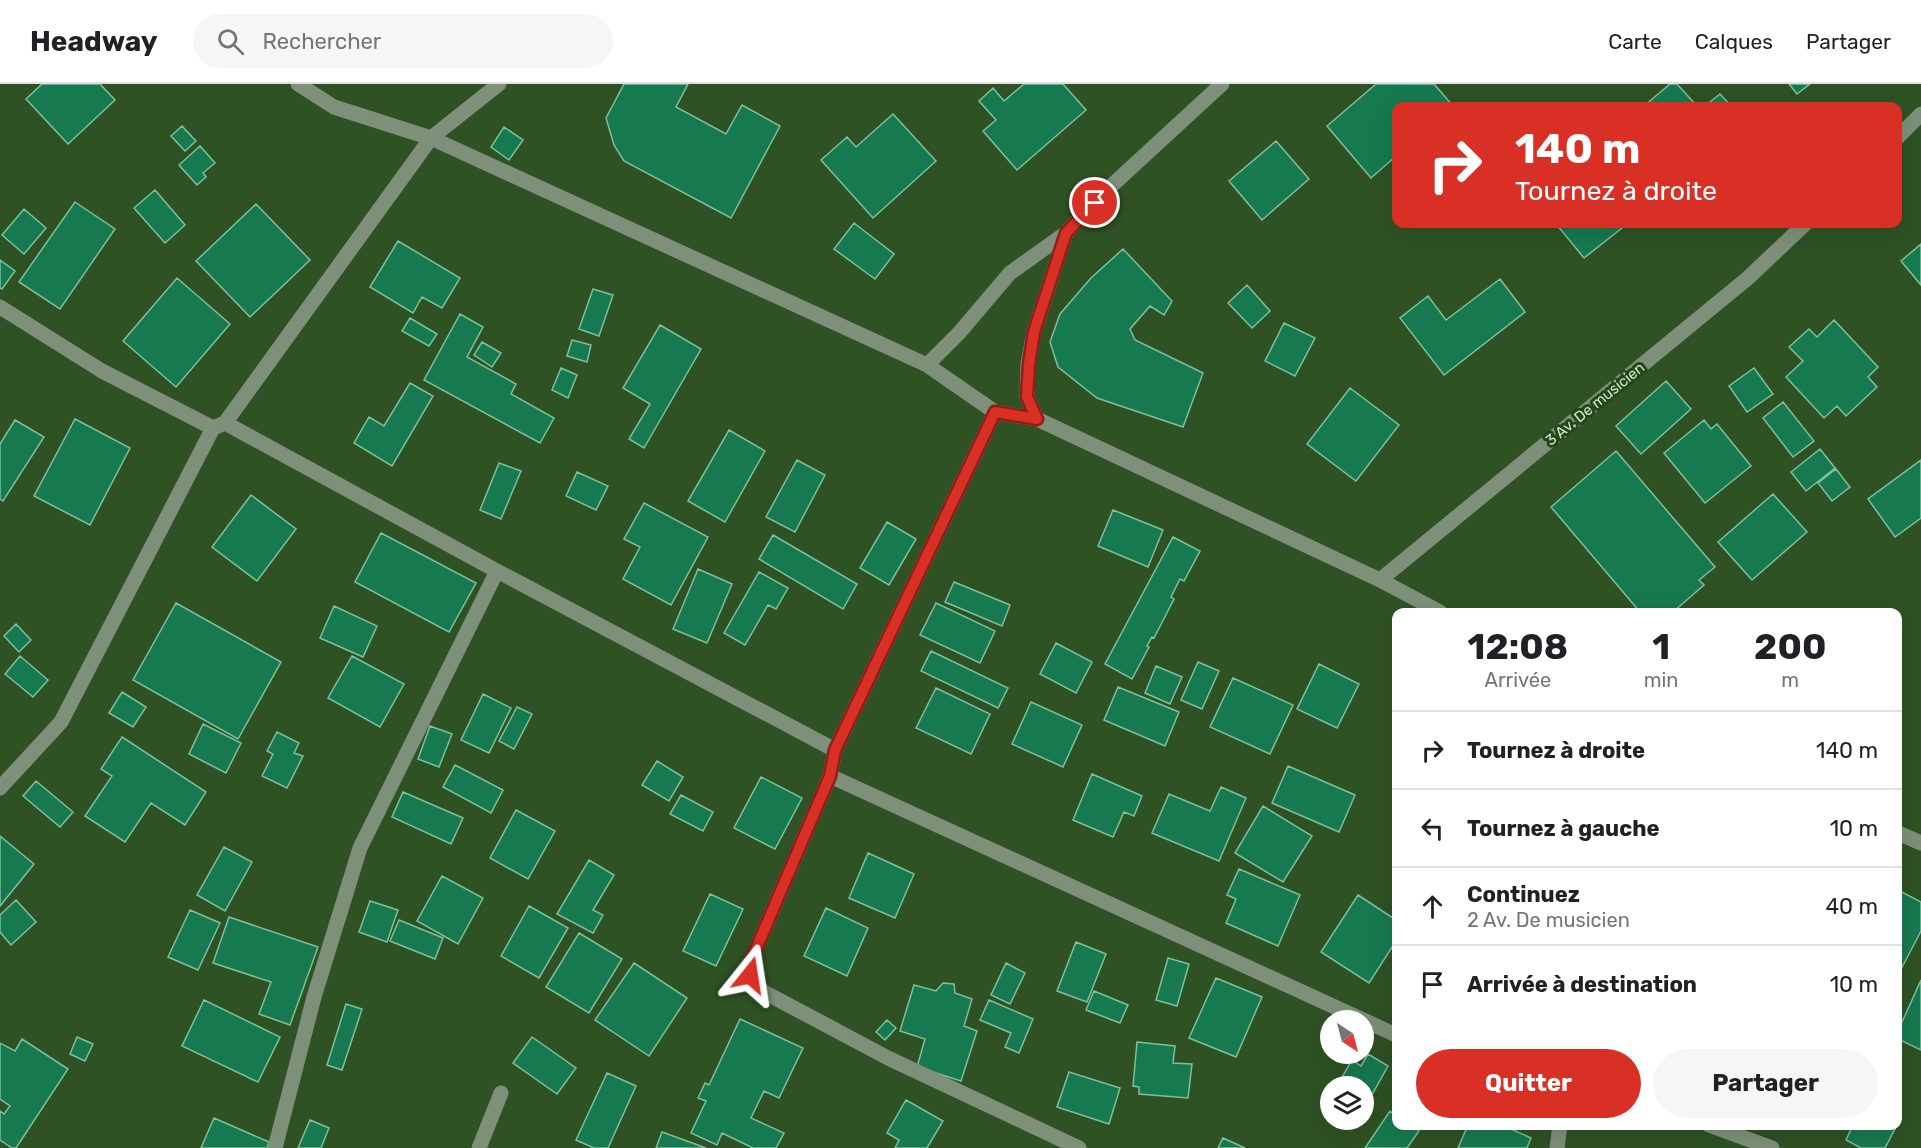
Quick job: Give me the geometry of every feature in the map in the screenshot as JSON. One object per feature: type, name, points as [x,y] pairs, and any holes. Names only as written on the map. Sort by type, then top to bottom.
[{"type":"street","points":[[298,84],[334,107],[431,138],[927,365],[995,412],[1037,419],[1380,580],[1432,608]]},
{"type":"street","points":[[0,788],[61,722],[219,426],[431,138],[499,84]]},
{"type":"street","points":[[927,365],[959,333],[1010,273],[1066,233],[1109,188],[1222,84]]},
{"type":"street","points":[[1902,132],[1921,114]]},
{"type":"street","name":"3 Av. De musicien","points":[[1380,580],[1748,278],[1801,228]]},
{"type":"street","points":[[1037,419],[1027,397],[1030,353],[1034,332],[1066,233]]},
{"type":"street","points":[[0,307],[102,371],[219,426],[835,750]]},
{"type":"street","points":[[995,412],[835,750],[830,776],[750,963],[750,975],[764,992],[888,1058],[1079,1148]]},
{"type":"street","points":[[275,1148],[314,997],[360,848],[497,571]]},
{"type":"street","points":[[830,776],[1392,1033]]},
{"type":"street","points":[[1902,835],[1921,843]]},
{"type":"street","points":[[479,1148],[501,1094]]},
{"type":"street","points":[[1557,1148],[1559,1130]]},
{"type":"street","points":[[1723,1130],[1772,1148]]},
{"type":"building","points":[[42,84],[100,84],[115,100],[68,144],[26,99]]},
{"type":"building","points":[[624,84],[688,84],[676,107],[726,134],[742,105],[780,126],[731,218],[624,161],[614,145],[606,118]]},
{"type":"building","points":[[1024,84],[1063,84],[1086,110],[1017,170],[983,131],[996,120],[979,101],[993,88],[1004,101]]},
{"type":"building","points":[[1376,84],[1434,84],[1450,102],[1392,102],[1392,160],[1371,178],[1327,126]]},
{"type":"building","points":[[1670,84],[1677,84],[1693,102],[1649,102]]},
{"type":"building","points":[[1789,84],[1810,84],[1797,94]]},
{"type":"building","points":[[1720,94],[1727,102],[1710,102]]},
{"type":"building","points":[[893,114],[936,161],[873,218],[821,160],[847,137],[856,147]]},
{"type":"building","points":[[182,126],[196,141],[185,151],[171,136]]},
{"type":"building","points":[[504,127],[523,140],[509,160],[491,147]]},
{"type":"building","points":[[1276,141],[1309,179],[1262,220],[1229,181]]},
{"type":"building","points":[[200,146],[215,163],[203,173],[206,177],[197,185],[179,165]]},
{"type":"building","points":[[155,190],[185,225],[165,243],[134,208]]},
{"type":"building","points":[[75,202],[115,229],[60,309],[19,282]]},
{"type":"building","points":[[256,204],[310,260],[250,317],[196,261]]},
{"type":"building","points":[[24,209],[46,228],[24,254],[2,235]]},
{"type":"building","points":[[854,223],[894,254],[875,279],[834,249]]},
{"type":"building","points":[[1559,228],[1622,228],[1584,258]]},
{"type":"building","points":[[398,241],[460,278],[442,308],[422,297],[413,313],[370,287]]},
{"type":"building","points":[[1921,244],[1921,285],[1901,261]]},
{"type":"building","points":[[1123,249],[1172,301],[1164,315],[1150,306],[1130,329],[1135,340],[1203,373],[1183,427],[1097,398],[1058,367],[1050,342],[1060,314],[1091,278]]},
{"type":"building","points":[[0,260],[15,271],[2,289],[0,288]]},
{"type":"building","points":[[177,278],[230,324],[176,387],[123,341]]},
{"type":"building","points":[[1500,279],[1525,312],[1444,375],[1400,318],[1428,296],[1446,320]]},
{"type":"building","points":[[1247,285],[1270,311],[1252,328],[1228,303]]},
{"type":"building","points":[[593,289],[613,295],[599,336],[579,329]]},
{"type":"building","points":[[460,314],[483,327],[467,357],[516,384],[511,394],[554,418],[540,443],[424,380]]},
{"type":"building","points":[[410,318],[437,334],[429,346],[402,331]]},
{"type":"building","points":[[1834,320],[1878,367],[1868,377],[1877,387],[1846,416],[1837,406],[1824,418],[1786,377],[1803,361],[1789,347],[1809,329],[1817,337]]},
{"type":"building","points":[[1284,323],[1315,338],[1295,376],[1265,361]]},
{"type":"building","points":[[660,325],[701,349],[644,448],[629,439],[650,404],[623,388]]},
{"type":"building","points":[[572,340],[591,345],[587,362],[567,356]]},
{"type":"building","points":[[482,342],[501,353],[492,367],[474,355]]},
{"type":"building","points":[[561,368],[577,375],[568,398],[552,390]]},
{"type":"building","points":[[1754,368],[1773,394],[1747,412],[1729,386]]},
{"type":"building","points":[[1666,381],[1691,409],[1641,454],[1616,426]]},
{"type":"building","points":[[410,383],[433,396],[392,466],[354,443],[369,417],[384,426]]},
{"type":"building","points":[[1350,388],[1399,425],[1356,481],[1307,444]]},
{"type":"building","points":[[1783,402],[1814,441],[1793,457],[1763,418]]},
{"type":"building","points":[[75,419],[130,448],[90,525],[34,496]]},
{"type":"building","points":[[15,420],[44,437],[3,501],[0,499],[0,444]]},
{"type":"building","points":[[1704,420],[1711,429],[1717,424],[1751,466],[1705,503],[1664,453]]},
{"type":"building","points":[[729,430],[765,451],[725,522],[688,501]]},
{"type":"building","points":[[1820,449],[1835,468],[1806,491],[1791,472]]},
{"type":"building","points":[[1616,451],[1715,567],[1699,580],[1704,585],[1678,608],[1637,608],[1551,507]]},
{"type":"building","points":[[797,460],[825,475],[795,532],[766,517]]},
{"type":"building","points":[[1921,460],[1921,518],[1895,537],[1868,499]]},
{"type":"building","points":[[499,463],[521,471],[501,519],[480,510]]},
{"type":"building","points":[[1836,469],[1850,487],[1832,501],[1818,483]]},
{"type":"building","points":[[577,472],[608,486],[596,510],[566,496]]},
{"type":"building","points":[[1773,494],[1807,532],[1752,580],[1718,542]]},
{"type":"building","points":[[251,495],[296,529],[257,581],[212,547]]},
{"type":"building","points":[[644,503],[708,537],[671,605],[623,579],[640,547],[624,539]]},
{"type":"building","points":[[1113,510],[1163,530],[1148,567],[1098,546]]},
{"type":"building","points":[[887,522],[916,539],[889,585],[860,568]]},
{"type":"building","points":[[381,533],[476,583],[449,632],[355,582]]},
{"type":"building","points":[[773,535],[857,584],[843,609],[759,559]]},
{"type":"building","points":[[1173,537],[1200,551],[1184,581],[1180,579],[1171,597],[1174,599],[1154,638],[1152,637],[1147,646],[1149,647],[1132,679],[1105,664]]},
{"type":"building","points":[[698,569],[732,584],[707,643],[673,629]]},
{"type":"building","points":[[759,572],[788,588],[776,609],[768,605],[745,645],[724,633]]},
{"type":"building","points":[[954,582],[1010,605],[1002,626],[945,602]]},
{"type":"building","points":[[176,603],[281,662],[238,739],[133,680]]},
{"type":"building","points":[[936,603],[995,631],[980,663],[920,635]]},
{"type":"building","points":[[334,606],[377,626],[363,657],[320,638]]},
{"type":"building","points":[[16,624],[31,640],[19,652],[4,636]]},
{"type":"building","points":[[1056,643],[1092,662],[1076,693],[1040,674]]},
{"type":"building","points":[[931,651],[1008,688],[998,708],[921,671]]},
{"type":"building","points":[[20,656],[48,680],[33,697],[5,674]]},
{"type":"building","points":[[352,656],[404,684],[380,727],[328,698]]},
{"type":"building","points":[[1198,662],[1219,671],[1202,709],[1181,700]]},
{"type":"building","points":[[1319,664],[1359,684],[1337,728],[1297,709]]},
{"type":"building","points":[[1156,666],[1182,677],[1170,704],[1145,693]]},
{"type":"building","points":[[1233,678],[1293,705],[1270,754],[1210,727]]},
{"type":"building","points":[[1118,687],[1179,712],[1165,746],[1104,720]]},
{"type":"building","points":[[936,688],[990,714],[971,754],[916,728]]},
{"type":"building","points":[[122,692],[146,707],[133,727],[109,713]]},
{"type":"building","points":[[483,694],[511,708],[489,753],[461,740]]},
{"type":"building","points":[[1031,702],[1082,725],[1063,767],[1012,744]]},
{"type":"building","points":[[517,707],[532,714],[514,749],[499,741]]},
{"type":"building","points":[[203,724],[241,743],[226,773],[189,754]]},
{"type":"building","points":[[430,726],[452,734],[439,767],[418,759]]},
{"type":"building","points":[[277,732],[299,743],[294,753],[303,756],[287,788],[262,776],[273,754],[267,751]]},
{"type":"building","points":[[122,737],[206,792],[185,825],[151,803],[125,842],[85,816],[112,776],[101,769]]},
{"type":"building","points":[[657,761],[683,777],[669,801],[642,785]]},
{"type":"building","points":[[455,765],[503,790],[491,813],[443,787]]},
{"type":"building","points":[[1288,766],[1355,795],[1339,832],[1272,803]]},
{"type":"building","points":[[1092,774],[1142,796],[1134,816],[1124,812],[1113,837],[1073,820]]},
{"type":"building","points":[[761,777],[802,798],[775,849],[734,828]]},
{"type":"building","points":[[36,781],[73,812],[60,827],[23,796]]},
{"type":"building","points":[[1221,787],[1246,798],[1219,861],[1152,833],[1169,794],[1210,811]]},
{"type":"building","points":[[403,792],[463,818],[451,844],[392,817]]},
{"type":"building","points":[[681,795],[713,812],[703,831],[670,814]]},
{"type":"building","points":[[1263,806],[1312,836],[1283,882],[1235,853]]},
{"type":"building","points":[[516,810],[555,831],[528,879],[490,858]]},
{"type":"building","points":[[0,836],[34,864],[0,906]]},
{"type":"building","points":[[224,847],[252,862],[225,911],[197,895]]},
{"type":"building","points":[[868,853],[914,874],[895,918],[849,898]]},
{"type":"building","points":[[589,860],[614,875],[593,910],[603,915],[593,933],[557,914]]},
{"type":"building","points":[[1239,869],[1300,895],[1278,946],[1226,923],[1236,899],[1227,895]]},
{"type":"building","points":[[442,876],[483,898],[458,944],[417,921]]},
{"type":"building","points":[[1902,892],[1921,902],[1921,931],[1902,967]]},
{"type":"building","points":[[710,894],[743,909],[716,966],[683,951]]},
{"type":"building","points":[[1358,895],[1392,917],[1392,947],[1369,983],[1321,952]]},
{"type":"building","points":[[16,900],[36,922],[11,945],[0,932],[0,915]]},
{"type":"building","points":[[370,901],[398,910],[387,942],[359,932]]},
{"type":"building","points":[[529,906],[568,928],[539,978],[501,956]]},
{"type":"building","points":[[826,908],[868,928],[847,976],[804,956]]},
{"type":"building","points":[[190,910],[220,923],[198,970],[168,957]]},
{"type":"building","points":[[229,917],[318,947],[290,1025],[259,1014],[271,982],[213,963]]},
{"type":"building","points":[[399,920],[443,938],[435,959],[390,941]]},
{"type":"building","points":[[579,933],[622,959],[589,1013],[546,987]]},
{"type":"building","points":[[1076,942],[1106,954],[1087,1002],[1057,991]]},
{"type":"building","points":[[1168,958],[1189,964],[1177,1006],[1156,1000]]},
{"type":"building","points":[[634,963],[687,998],[649,1056],[595,1020]]},
{"type":"building","points":[[1006,963],[1025,973],[1010,1004],[991,995]]},
{"type":"building","points":[[1216,978],[1262,997],[1236,1057],[1189,1038]]},
{"type":"building","points":[[1921,980],[1921,1050],[1902,1041],[1902,1022]]},
{"type":"building","points":[[943,983],[954,984],[955,993],[972,999],[964,1026],[977,1031],[961,1081],[917,1067],[925,1039],[900,1031],[914,985],[936,991]]},
{"type":"building","points":[[1094,991],[1128,1005],[1120,1023],[1086,1010]]},
{"type":"building","points":[[204,1000],[280,1037],[258,1082],[182,1046]]},
{"type":"building","points":[[989,1000],[1033,1019],[1019,1053],[1005,1047],[1011,1033],[980,1020]]},
{"type":"building","points":[[346,1004],[362,1009],[342,1070],[327,1065]]},
{"type":"building","points":[[740,1019],[803,1048],[779,1098],[764,1091],[751,1118],[784,1133],[776,1148],[753,1148],[722,1133],[717,1145],[691,1133],[706,1101],[698,1098],[705,1083],[709,1085]]},
{"type":"building","points":[[887,1020],[896,1028],[885,1040],[876,1032]]},
{"type":"building","points":[[77,1037],[93,1044],[85,1061],[70,1054]]},
{"type":"building","points":[[532,1037],[576,1068],[557,1094],[513,1063]]},
{"type":"building","points":[[22,1039],[68,1069],[16,1148],[12,1148],[0,1140],[0,1111],[4,1114],[10,1106],[0,1099],[0,1043],[15,1051]]},
{"type":"building","points":[[1137,1042],[1175,1046],[1173,1063],[1192,1064],[1188,1098],[1139,1094],[1139,1087],[1133,1086]]},
{"type":"building","points":[[1374,1058],[1388,1066],[1374,1091],[1374,1076],[1343,1076],[1350,1064],[1361,1066],[1374,1064]]},
{"type":"building","points":[[1069,1072],[1120,1088],[1109,1124],[1057,1107]]},
{"type":"building","points":[[607,1073],[636,1086],[608,1148],[594,1148],[576,1140]]},
{"type":"building","points":[[906,1100],[943,1121],[927,1148],[895,1148],[899,1140],[887,1133]]},
{"type":"building","points":[[1390,1111],[1392,1113],[1392,1130],[1419,1131],[1407,1148],[1365,1148]]},
{"type":"building","points":[[214,1118],[269,1142],[267,1148],[201,1148]]},
{"type":"building","points":[[310,1120],[329,1128],[321,1148],[298,1148]]},
{"type":"building","points":[[1466,1130],[1513,1130],[1531,1138],[1527,1148],[1458,1148]]},
{"type":"building","points":[[1851,1130],[1894,1130],[1885,1148],[1861,1148],[1846,1140]]},
{"type":"building","points":[[662,1132],[706,1148],[656,1148]]},
{"type":"building","points":[[1223,1138],[1245,1148],[1218,1148]]},
{"type":"route","points":[[750,975],[750,963],[830,776],[835,750],[995,412],[1037,419],[1027,397],[1034,332],[1066,233],[1095,203]]}]
